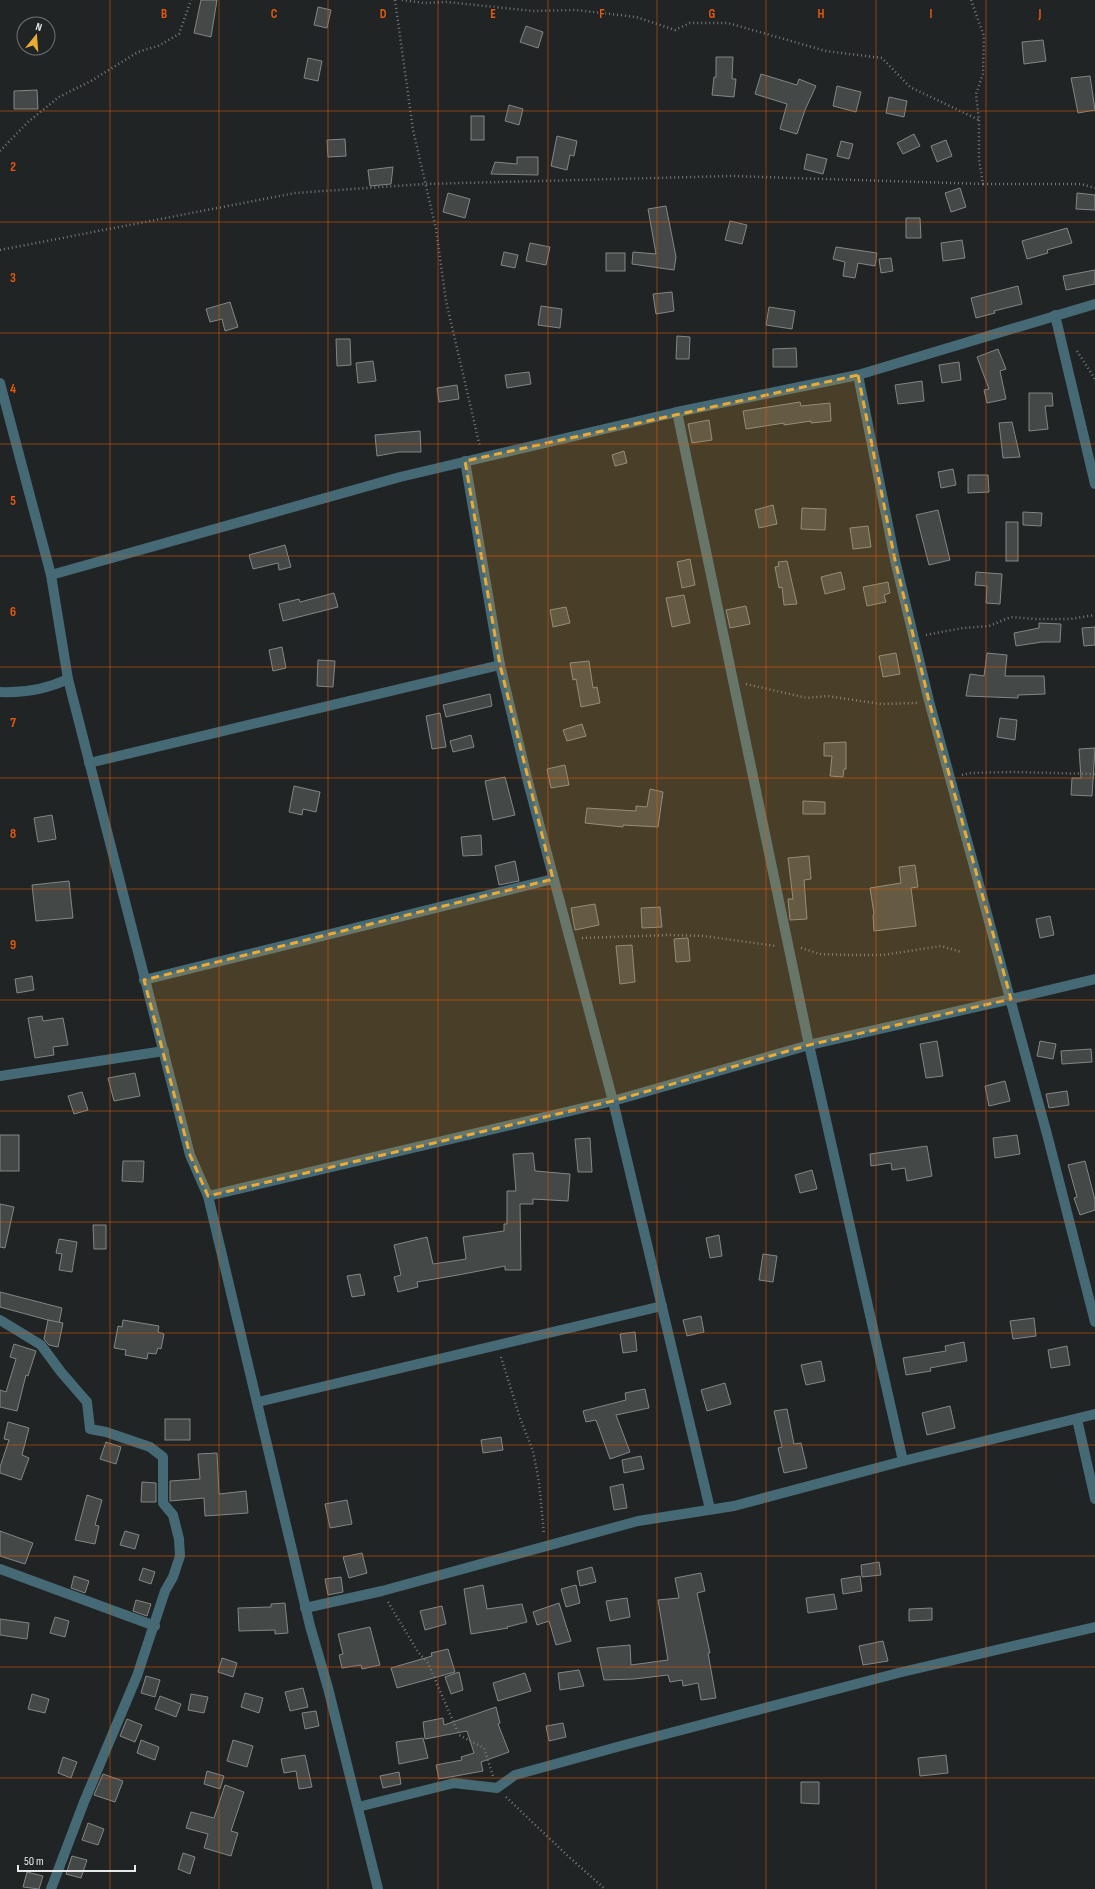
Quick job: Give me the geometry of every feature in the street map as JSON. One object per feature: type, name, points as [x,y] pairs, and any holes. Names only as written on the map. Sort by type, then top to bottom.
[{"type":"street","points":[[51,575],[400,477],[677,412],[858,374],[1095,304]]},
{"type":"street","points":[[1055,315],[1095,484]]},
{"type":"street","points":[[858,374],[895,560],[929,701],[1011,999],[1095,1322]]},
{"type":"street","points":[[0,383],[51,575],[68,679],[89,763],[190,1155],[208,1196],[258,1402],[305,1608],[328,1688],[378,1889]]},
{"type":"street","points":[[677,412],[809,1045],[903,1461]]},
{"type":"street","points":[[465,461],[500,665],[528,782],[613,1101],[710,1510]]},
{"type":"street","points":[[89,763],[500,665]]},
{"type":"street","points":[[0,692],[8,693],[52,686],[68,679]]},
{"type":"street","points":[[144,980],[554,879]]},
{"type":"street","points":[[208,1196],[613,1101],[809,1045],[1011,999],[1095,978]]},
{"type":"street","points":[[0,1076],[164,1051]]},
{"type":"street","points":[[258,1402],[662,1306]]},
{"type":"street","points":[[0,1320],[41,1345],[61,1372],[87,1402],[90,1429],[106,1432],[150,1446],[163,1457],[163,1504],[173,1515],[179,1539],[180,1556],[173,1577],[164,1591],[155,1626],[137,1676],[84,1802],[50,1889]]},
{"type":"street","points":[[305,1608],[382,1591],[638,1521],[734,1506],[903,1461],[1095,1414]]},
{"type":"street","points":[[1077,1419],[1095,1499]]},
{"type":"street","points":[[0,1569],[155,1626]]},
{"type":"street","points":[[358,1807],[454,1783],[497,1788],[515,1775],[628,1744],[898,1673],[1095,1627]]},
{"type":"path","points":[[0,151],[28,122],[59,97],[91,81],[138,52],[158,46],[179,34],[191,0]]},
{"type":"path","points":[[395,0],[413,130],[424,184],[436,229],[446,301],[482,457]]},
{"type":"path","points":[[402,0],[424,3],[447,2],[533,11],[584,11],[636,16],[675,30],[690,23],[728,23],[826,51],[882,58],[910,87],[979,120]]},
{"type":"path","points":[[971,0],[984,36],[983,74],[976,94],[979,120],[979,160],[984,184]]},
{"type":"path","points":[[0,250],[295,193],[424,184],[731,176],[984,184],[1081,184],[1095,188]]},
{"type":"path","points":[[914,638],[963,628],[990,626],[1011,617],[1034,619],[1070,619],[1095,615]]},
{"type":"path","points":[[734,683],[753,684],[807,698],[828,696],[882,704],[909,704],[929,701]]},
{"type":"path","points":[[950,778],[971,773],[1062,772],[1095,774]]},
{"type":"path","points":[[570,940],[593,936],[704,936],[741,943],[789,948],[798,947],[820,954],[883,955],[940,946],[961,952]]},
{"type":"path","points":[[498,1345],[520,1418],[532,1450],[539,1482],[546,1547]]},
{"type":"path","points":[[382,1591],[418,1652],[428,1663],[459,1735],[484,1748],[497,1788],[605,1889]]},
{"type":"highlighted area","points":[[858,375],[895,560],[929,701],[1011,999],[809,1045],[613,1101],[208,1196],[190,1155],[144,980],[553,879],[500,665],[465,461]]},
{"type":"building","points":[[201,0],[217,0],[211,37],[194,33]]},
{"type":"building","points":[[318,7],[331,10],[327,28],[314,25]]},
{"type":"building","points":[[526,26],[543,32],[538,48],[520,42]]},
{"type":"building","points":[[1043,40],[1046,61],[1024,64],[1022,42]]},
{"type":"building","points":[[716,57],[733,57],[732,79],[736,79],[734,97],[712,95],[714,77],[716,77]]},
{"type":"building","points":[[308,58],[322,61],[318,81],[304,78]]},
{"type":"building","points":[[761,74],[797,85],[799,79],[816,86],[805,110],[797,134],[780,129],[787,104],[755,94]]},
{"type":"building","points":[[1090,76],[1095,110],[1078,113],[1071,78]]},
{"type":"building","points":[[837,86],[861,92],[856,112],[833,106]]},
{"type":"building","points":[[37,90],[38,109],[14,109],[14,91]]},
{"type":"building","points":[[889,97],[907,101],[904,117],[886,113]]},
{"type":"building","points":[[509,105],[523,109],[519,125],[505,121]]},
{"type":"building","points":[[471,116],[484,116],[484,140],[471,140]]},
{"type":"building","points":[[914,134],[920,146],[903,154],[897,143]]},
{"type":"building","points":[[557,136],[577,141],[574,156],[570,155],[567,170],[551,166]]},
{"type":"building","points":[[345,139],[346,156],[328,157],[327,140]]},
{"type":"building","points":[[946,140],[952,156],[937,162],[931,146]]},
{"type":"building","points":[[841,141],[853,144],[849,159],[837,156]]},
{"type":"building","points":[[807,154],[827,159],[823,174],[804,169]]},
{"type":"building","points":[[517,157],[538,157],[538,175],[491,174],[495,162],[517,164]]},
{"type":"building","points":[[393,167],[391,184],[370,186],[368,170]]},
{"type":"building","points":[[960,188],[966,207],[951,212],[945,193]]},
{"type":"building","points":[[448,193],[470,199],[465,218],[443,212]]},
{"type":"building","points":[[1077,193],[1095,195],[1095,210],[1076,209]]},
{"type":"building","points":[[666,206],[676,257],[674,270],[632,264],[633,252],[656,254],[648,209]]},
{"type":"building","points":[[906,218],[920,218],[921,238],[906,238]]},
{"type":"building","points":[[730,221],[747,225],[742,244],[725,240]]},
{"type":"building","points":[[1067,228],[1072,243],[1047,250],[1048,253],[1027,259],[1022,241]]},
{"type":"building","points":[[962,240],[965,258],[943,261],[941,243]]},
{"type":"building","points":[[530,243],[550,247],[546,265],[526,261]]},
{"type":"building","points":[[836,247],[877,253],[875,266],[858,263],[855,278],[843,276],[845,262],[833,259]]},
{"type":"building","points":[[504,252],[518,255],[515,268],[501,265]]},
{"type":"building","points":[[606,253],[625,253],[625,271],[606,271]]},
{"type":"building","points":[[891,258],[893,271],[881,273],[879,259]]},
{"type":"building","points":[[1095,270],[1095,284],[1066,290],[1063,276]]},
{"type":"building","points":[[1018,286],[1022,304],[994,311],[995,313],[976,318],[971,298]]},
{"type":"building","points":[[672,292],[674,311],[656,314],[653,294]]},
{"type":"building","points":[[230,302],[238,327],[225,331],[222,319],[210,322],[206,309]]},
{"type":"building","points":[[541,306],[562,309],[560,328],[538,325]]},
{"type":"building","points":[[769,307],[795,311],[792,329],[766,325]]},
{"type":"building","points":[[677,336],[690,337],[689,359],[676,359]]},
{"type":"building","points":[[336,339],[350,339],[351,365],[337,366]]},
{"type":"building","points":[[796,348],[797,367],[773,367],[773,349]]},
{"type":"building","points":[[998,349],[1006,369],[1000,371],[1006,399],[987,403],[984,390],[989,389],[977,357]]},
{"type":"building","points":[[373,361],[376,381],[358,383],[356,363]]},
{"type":"building","points":[[959,362],[961,380],[942,383],[939,365]]},
{"type":"building","points":[[529,372],[531,384],[507,388],[505,375]]},
{"type":"building","points":[[922,381],[924,401],[898,404],[895,385]]},
{"type":"building","points":[[457,385],[459,399],[439,402],[437,388]]},
{"type":"building","points":[[1029,393],[1052,393],[1053,406],[1045,406],[1048,429],[1029,431]]},
{"type":"building","points":[[800,402],[801,406],[830,403],[831,421],[811,423],[811,421],[784,425],[784,423],[746,429],[743,411]]},
{"type":"building","points":[[709,420],[712,440],[692,443],[688,424]]},
{"type":"building","points":[[1012,422],[1020,457],[1003,458],[999,423]]},
{"type":"building","points":[[420,431],[421,452],[399,452],[377,456],[375,435]]},
{"type":"building","points":[[624,451],[627,463],[615,466],[612,455]]},
{"type":"building","points":[[953,469],[956,485],[941,488],[938,472]]},
{"type":"building","points":[[968,475],[988,475],[989,492],[968,493]]},
{"type":"building","points":[[773,505],[777,524],[759,528],[755,510]]},
{"type":"building","points":[[802,508],[826,509],[825,530],[801,529]]},
{"type":"building","points":[[938,510],[950,560],[929,565],[916,515]]},
{"type":"building","points":[[1023,512],[1042,513],[1041,526],[1023,525]]},
{"type":"building","points":[[1006,522],[1018,522],[1018,561],[1006,561]]},
{"type":"building","points":[[868,526],[871,547],[853,549],[850,528]]},
{"type":"building","points":[[285,545],[291,567],[279,570],[278,563],[253,569],[249,555]]},
{"type":"building","points":[[690,559],[695,585],[682,588],[677,562]]},
{"type":"building","points":[[787,561],[797,604],[784,605],[782,587],[779,588],[775,567],[779,566],[778,562]]},
{"type":"building","points":[[841,572],[845,589],[825,594],[821,577]]},
{"type":"building","points":[[976,572],[1002,574],[1000,604],[986,603],[987,586],[975,585]]},
{"type":"building","points":[[888,582],[890,593],[884,595],[886,602],[867,606],[863,587]]},
{"type":"building","points":[[334,593],[338,607],[283,621],[279,604],[299,599],[300,602]]},
{"type":"building","points":[[684,595],[690,623],[672,627],[666,598]]},
{"type":"building","points":[[746,606],[750,624],[730,628],[726,610]]},
{"type":"building","points":[[566,607],[570,623],[553,627],[550,610]]},
{"type":"building","points":[[1039,623],[1061,624],[1060,642],[1042,642],[1016,646],[1014,633],[1039,628]]},
{"type":"building","points":[[1095,627],[1095,645],[1084,646],[1082,628]]},
{"type":"building","points":[[282,647],[286,668],[273,671],[269,650]]},
{"type":"building","points":[[896,653],[900,674],[883,677],[879,656]]},
{"type":"building","points":[[987,653],[1007,655],[1005,676],[1044,676],[1045,694],[1018,695],[1018,698],[966,696],[970,674],[984,676]]},
{"type":"building","points":[[318,660],[335,661],[333,687],[317,686]]},
{"type":"building","points":[[589,661],[593,688],[597,687],[600,703],[581,707],[576,679],[573,680],[570,663]]},
{"type":"building","points":[[490,694],[492,706],[446,717],[443,705]]},
{"type":"building","points":[[440,713],[446,747],[432,749],[426,716]]},
{"type":"building","points":[[1000,718],[1017,720],[1015,740],[997,737]]},
{"type":"building","points":[[582,724],[586,736],[567,741],[563,730]]},
{"type":"building","points":[[471,735],[474,747],[453,752],[450,741]]},
{"type":"building","points":[[846,742],[846,769],[844,769],[843,777],[830,776],[832,756],[824,756],[824,743]]},
{"type":"building","points":[[1095,748],[1092,796],[1071,795],[1072,778],[1081,778],[1079,749]]},
{"type":"building","points":[[565,765],[569,785],[551,788],[547,769]]},
{"type":"building","points":[[505,777],[515,815],[493,820],[485,781]]},
{"type":"building","points":[[294,786],[320,792],[316,812],[303,809],[302,815],[289,812]]},
{"type":"building","points":[[650,789],[663,792],[658,827],[623,825],[623,827],[585,823],[587,808],[636,811],[636,806],[647,807]]},
{"type":"building","points":[[803,801],[825,802],[825,814],[803,814]]},
{"type":"building","points":[[52,815],[56,839],[38,842],[34,818]]},
{"type":"building","points":[[481,835],[482,855],[463,856],[461,837]]},
{"type":"building","points":[[809,856],[811,879],[804,880],[807,919],[790,920],[788,899],[793,899],[788,858]]},
{"type":"building","points":[[515,861],[519,881],[499,885],[495,866]]},
{"type":"building","points":[[915,865],[918,887],[911,888],[916,926],[874,931],[874,914],[870,888],[901,883],[899,867]]},
{"type":"building","points":[[69,881],[73,918],[36,921],[32,885]]},
{"type":"building","points":[[595,904],[599,925],[575,930],[571,908]]},
{"type":"building","points":[[660,907],[662,927],[642,928],[641,908]]},
{"type":"building","points":[[1050,916],[1054,935],[1040,938],[1036,919]]},
{"type":"building","points":[[688,938],[690,961],[676,962],[674,939]]},
{"type":"building","points":[[632,945],[635,982],[620,984],[616,946]]},
{"type":"building","points":[[32,976],[34,990],[17,993],[15,979]]},
{"type":"building","points":[[42,1016],[43,1021],[63,1018],[68,1045],[53,1047],[54,1055],[35,1058],[28,1018]]},
{"type":"building","points":[[937,1041],[943,1076],[926,1078],[920,1044]]},
{"type":"building","points":[[1040,1041],[1056,1044],[1053,1059],[1037,1056]]},
{"type":"building","points":[[1091,1049],[1092,1062],[1062,1064],[1061,1051]]},
{"type":"building","points":[[135,1073],[140,1096],[114,1101],[108,1078]]},
{"type":"building","points":[[1005,1081],[1010,1101],[989,1106],[985,1086]]},
{"type":"building","points":[[1067,1091],[1069,1105],[1049,1108],[1046,1094]]},
{"type":"building","points":[[82,1092],[88,1110],[74,1114],[68,1096]]},
{"type":"building","points":[[0,1135],[19,1135],[19,1171],[0,1171]]},
{"type":"building","points":[[1017,1135],[1020,1154],[995,1158],[993,1138]]},
{"type":"building","points":[[590,1138],[592,1172],[578,1172],[575,1139]]},
{"type":"building","points":[[927,1146],[932,1176],[907,1181],[905,1168],[892,1170],[891,1163],[871,1166],[870,1154]]},
{"type":"building","points":[[533,1153],[535,1171],[570,1174],[568,1201],[533,1199],[533,1204],[520,1204],[521,1270],[505,1270],[505,1266],[417,1282],[418,1287],[398,1292],[394,1277],[401,1275],[394,1245],[427,1237],[433,1264],[466,1259],[463,1237],[504,1231],[504,1224],[507,1224],[507,1191],[516,1191],[513,1154]]},
{"type":"building","points":[[123,1161],[144,1161],[143,1182],[122,1181]]},
{"type":"building","points":[[1085,1161],[1095,1200],[1095,1210],[1080,1215],[1074,1198],[1077,1197],[1068,1165]]},
{"type":"building","points":[[812,1170],[817,1189],[800,1193],[795,1175]]},
{"type":"building","points":[[0,1204],[14,1207],[5,1248],[0,1247]]},
{"type":"building","points":[[93,1225],[106,1225],[106,1249],[94,1249]]},
{"type":"building","points":[[719,1235],[722,1256],[710,1258],[706,1238]]},
{"type":"building","points":[[59,1239],[77,1242],[72,1272],[59,1270],[62,1254],[56,1253]]},
{"type":"building","points":[[763,1254],[777,1256],[773,1282],[759,1280]]},
{"type":"building","points":[[360,1274],[365,1295],[352,1297],[347,1276]]},
{"type":"building","points":[[0,1292],[62,1308],[59,1323],[0,1307]]},
{"type":"building","points":[[701,1316],[704,1332],[687,1336],[683,1320]]},
{"type":"building","points":[[1034,1318],[1036,1336],[1013,1339],[1010,1321]]},
{"type":"building","points":[[48,1320],[63,1323],[58,1347],[49,1345],[44,1339]]},
{"type":"building","points":[[123,1320],[159,1326],[158,1332],[164,1334],[161,1349],[158,1348],[156,1354],[148,1353],[147,1359],[125,1355],[126,1350],[114,1348],[118,1326],[122,1327]]},
{"type":"building","points":[[635,1332],[637,1351],[623,1353],[620,1334]]},
{"type":"building","points":[[964,1342],[967,1361],[930,1368],[931,1371],[906,1375],[903,1358],[946,1351],[945,1346]]},
{"type":"building","points":[[14,1344],[36,1351],[28,1376],[26,1375],[17,1411],[0,1407],[0,1390],[6,1392],[16,1359],[10,1357]]},
{"type":"building","points":[[1067,1346],[1070,1365],[1051,1368],[1048,1350]]},
{"type":"building","points":[[821,1361],[825,1381],[806,1385],[801,1365]]},
{"type":"building","points":[[725,1383],[731,1404],[707,1411],[701,1390]]},
{"type":"building","points":[[645,1389],[649,1408],[616,1415],[630,1452],[610,1459],[596,1420],[586,1422],[583,1411],[626,1400],[625,1393]]},
{"type":"building","points":[[950,1406],[955,1428],[927,1435],[922,1413]]},
{"type":"building","points":[[787,1409],[794,1444],[801,1443],[807,1468],[784,1473],[778,1448],[782,1447],[774,1411]]},
{"type":"building","points":[[165,1419],[190,1419],[190,1440],[165,1440]]},
{"type":"building","points":[[8,1422],[29,1428],[22,1455],[29,1458],[21,1480],[0,1473],[0,1467],[9,1440],[4,1439]]},
{"type":"building","points":[[501,1437],[503,1450],[483,1453],[481,1440]]},
{"type":"building","points":[[106,1442],[121,1447],[116,1464],[100,1459]]},
{"type":"building","points":[[217,1453],[219,1494],[246,1491],[248,1513],[205,1516],[204,1498],[170,1501],[170,1481],[200,1479],[198,1454]]},
{"type":"building","points":[[641,1456],[644,1469],[624,1473],[622,1460]]},
{"type":"building","points":[[142,1482],[156,1483],[156,1502],[141,1502]]},
{"type":"building","points":[[623,1484],[627,1508],[614,1510],[610,1487]]},
{"type":"building","points":[[87,1495],[102,1500],[95,1525],[99,1526],[95,1544],[75,1540]]},
{"type":"building","points":[[347,1500],[352,1524],[330,1528],[325,1504]]},
{"type":"building","points":[[0,1531],[33,1543],[25,1564],[0,1556]]},
{"type":"building","points":[[125,1531],[139,1535],[135,1549],[120,1545]]},
{"type":"building","points":[[362,1553],[367,1573],[349,1578],[343,1557]]},
{"type":"building","points":[[879,1562],[881,1575],[862,1577],[861,1565]]},
{"type":"building","points":[[592,1567],[596,1582],[580,1586],[577,1571]]},
{"type":"building","points":[[143,1568],[155,1572],[151,1584],[139,1580]]},
{"type":"building","points":[[701,1573],[705,1591],[697,1593],[710,1653],[708,1653],[716,1698],[701,1700],[698,1683],[683,1686],[682,1680],[670,1682],[668,1675],[634,1679],[604,1680],[597,1648],[630,1645],[631,1665],[668,1660],[658,1600],[679,1598],[675,1578]]},
{"type":"building","points":[[74,1576],[89,1581],[85,1593],[71,1588]]},
{"type":"building","points":[[860,1576],[862,1591],[843,1594],[841,1579]]},
{"type":"building","points":[[341,1577],[343,1592],[328,1595],[325,1579]]},
{"type":"building","points":[[483,1585],[487,1609],[522,1604],[527,1622],[507,1627],[508,1628],[471,1634],[464,1589]]},
{"type":"building","points":[[576,1585],[580,1603],[566,1607],[561,1589]]},
{"type":"building","points":[[834,1594],[837,1609],[808,1613],[806,1598]]},
{"type":"building","points":[[627,1598],[630,1617],[610,1621],[606,1601]]},
{"type":"building","points":[[136,1600],[151,1604],[147,1616],[133,1611]]},
{"type":"building","points":[[285,1603],[288,1633],[275,1634],[275,1630],[239,1631],[238,1608],[271,1607],[271,1604]]},
{"type":"building","points":[[559,1603],[571,1641],[556,1645],[549,1621],[537,1625],[533,1612]]},
{"type":"building","points":[[442,1606],[446,1624],[425,1630],[420,1611]]},
{"type":"building","points":[[932,1608],[932,1620],[909,1621],[909,1609]]},
{"type":"building","points":[[55,1617],[69,1621],[65,1637],[50,1633]]},
{"type":"building","points":[[0,1619],[29,1623],[27,1639],[0,1635]]},
{"type":"building","points":[[370,1627],[380,1665],[362,1669],[361,1665],[342,1668],[339,1655],[343,1654],[338,1634]]},
{"type":"building","points":[[883,1641],[888,1661],[863,1665],[859,1646]]},
{"type":"building","points":[[448,1649],[455,1672],[397,1688],[391,1668],[432,1656],[431,1653]]},
{"type":"building","points":[[222,1658],[237,1663],[233,1677],[218,1672]]},
{"type":"building","points":[[579,1670],[584,1686],[560,1690],[558,1673]]},
{"type":"building","points":[[459,1672],[463,1690],[451,1694],[445,1677]]},
{"type":"building","points":[[525,1673],[531,1691],[498,1701],[493,1683]]},
{"type":"building","points":[[146,1676],[160,1680],[155,1697],[141,1693]]},
{"type":"building","points":[[303,1688],[308,1707],[290,1711],[285,1692]]},
{"type":"building","points":[[245,1693],[263,1698],[259,1713],[241,1707]]},
{"type":"building","points":[[32,1694],[49,1699],[45,1713],[28,1709]]},
{"type":"building","points":[[191,1694],[208,1697],[204,1713],[188,1710]]},
{"type":"building","points":[[160,1696],[181,1704],[176,1717],[155,1709]]},
{"type":"building","points":[[496,1707],[500,1723],[498,1724],[509,1752],[481,1762],[483,1771],[439,1779],[436,1765],[462,1760],[461,1757],[474,1753],[467,1731],[425,1739],[423,1722],[443,1718],[444,1725]]},
{"type":"building","points":[[316,1711],[319,1726],[305,1729],[302,1713]]},
{"type":"building","points":[[127,1719],[142,1725],[135,1742],[120,1736]]},
{"type":"building","points":[[563,1723],[566,1737],[549,1741],[546,1726]]},
{"type":"building","points":[[423,1738],[428,1758],[399,1764],[396,1742]]},
{"type":"building","points":[[141,1740],[159,1747],[155,1760],[137,1753]]},
{"type":"building","points":[[233,1740],[253,1746],[247,1767],[227,1761]]},
{"type":"building","points":[[305,1755],[312,1787],[299,1789],[296,1771],[284,1773],[281,1759]]},
{"type":"building","points":[[946,1755],[948,1773],[920,1776],[918,1758]]},
{"type":"building","points":[[63,1757],[77,1762],[71,1778],[58,1773]]},
{"type":"building","points":[[207,1771],[224,1776],[220,1789],[204,1784]]},
{"type":"building","points":[[399,1772],[401,1784],[383,1788],[380,1776]]},
{"type":"building","points":[[103,1774],[123,1781],[115,1802],[94,1795]]},
{"type":"building","points":[[801,1782],[819,1782],[819,1804],[801,1803]]},
{"type":"building","points":[[225,1785],[244,1792],[231,1831],[238,1833],[231,1856],[204,1848],[208,1834],[186,1828],[191,1812],[214,1818]]},
{"type":"building","points":[[88,1823],[104,1829],[98,1845],[82,1840]]},
{"type":"building","points":[[183,1853],[195,1857],[190,1874],[178,1869]]},
{"type":"building","points":[[72,1856],[87,1860],[81,1878],[66,1874]]},
{"type":"building","points":[[27,1872],[43,1876],[39,1889],[23,1887]]}]
